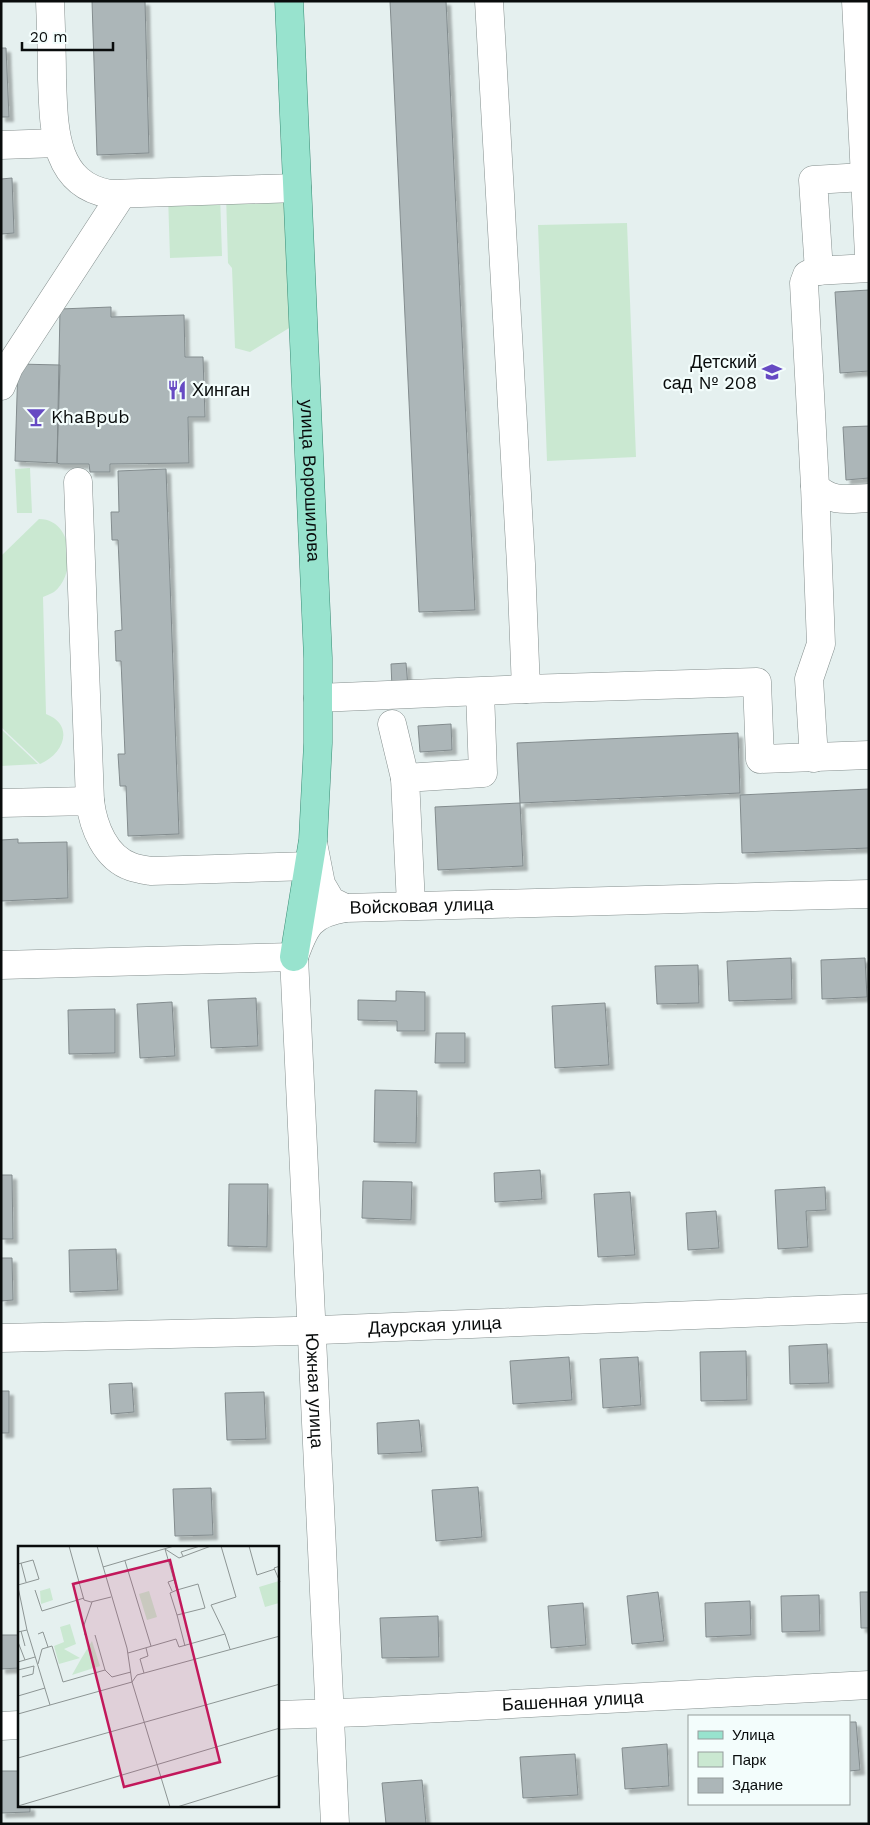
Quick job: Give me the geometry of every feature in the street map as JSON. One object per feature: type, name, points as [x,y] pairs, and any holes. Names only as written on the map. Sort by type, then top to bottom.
[{"type":"main road","name":"улица Ворошилова","points":[[290,1],[318,658],[318,743],[313,840],[294,957]]},
{"type":"street","points":[[50,1],[54,127],[57,143],[68,167],[76,178],[85,185],[97,191],[122,194],[297,188]]},
{"type":"street","points":[[489,1],[526,689]]},
{"type":"street","points":[[856,1],[869,255]]},
{"type":"street","points":[[1,145],[57,143]]},
{"type":"street","points":[[819,271],[813,180],[864,177]]},
{"type":"street","points":[[1,386],[9,367],[122,194]]},
{"type":"street","points":[[814,758],[809,680],[820,644],[815,486],[804,283],[805,278],[810,273],[869,268]]},
{"type":"street","points":[[78,482],[90,801],[91,812],[99,837],[114,857],[130,867],[151,871],[308,866]]},
{"type":"street","points":[[815,486],[830,498],[869,498]]},
{"type":"street","points":[[318,698],[757,682],[760,759],[869,756]]},
{"type":"street","points":[[404,778],[484,773],[480,692]]},
{"type":"street","points":[[392,696],[392,724],[404,778],[411,905]]},
{"type":"street","points":[[1,803],[90,801]]},
{"type":"street","points":[[313,840],[321,884],[331,901],[345,908]]},
{"type":"street","name":"Войсковая улица","points":[[294,957],[306,926],[328,911],[345,908],[869,894]]},
{"type":"street","points":[[1,966],[294,957]]},
{"type":"street","name":"Южная улица","points":[[294,957],[336,1824]]},
{"type":"street","name":"Даурская улица","points":[[1,1338],[313,1330],[869,1308]]},
{"type":"street","name":"Башенная улица","points":[[279,1715],[869,1685]]},
{"type":"street","points":[[1,1726],[18,1725]]},
{"type":"green space","points":[[294,191],[299,322],[250,352],[235,348],[232,268],[228,263],[226,194]]},
{"type":"green space","points":[[220,194],[222,256],[170,258],[168,195]]},
{"type":"green space","points":[[627,223],[636,457],[547,461],[538,225]]},
{"type":"green space","points":[[30,468],[32,513],[17,513],[15,469]]},
{"type":"green space","points":[[39,519],[51,521],[59,528],[65,537],[69,561],[61,584],[54,592],[43,597],[46,714],[61,725],[63,739],[55,754],[40,764],[1,727],[1,556]]},
{"type":"green space","points":[[1,729],[38,764],[1,766]]},
{"type":"building","points":[[92,1],[145,1],[149,153],[97,155]]},
{"type":"building","points":[[390,1],[446,1],[475,610],[419,612]]},
{"type":"building","points":[[1,48],[6,48],[9,117],[1,117]]},
{"type":"building","points":[[12,178],[14,233],[1,234],[1,179]]},
{"type":"building","points":[[869,290],[869,371],[840,373],[835,292]]},
{"type":"building","points":[[111,307],[111,317],[184,315],[185,357],[203,357],[205,417],[188,417],[189,463],[110,464],[110,472],[90,472],[89,464],[57,463],[60,309]]},
{"type":"building","points":[[18,364],[60,365],[57,463],[15,461]]},
{"type":"building","points":[[869,426],[869,478],[846,480],[843,427]]},
{"type":"building","points":[[166,469],[179,834],[128,836],[126,786],[120,786],[118,754],[125,754],[121,661],[116,661],[115,631],[122,630],[118,540],[112,540],[111,512],[119,512],[118,471]]},
{"type":"building","points":[[406,663],[408,687],[392,688],[391,664]]},
{"type":"building","points":[[451,724],[452,750],[420,752],[418,726]]},
{"type":"building","points":[[738,733],[740,793],[520,803],[517,743]]},
{"type":"building","points":[[869,789],[869,848],[742,853],[740,795]]},
{"type":"building","points":[[520,803],[523,866],[438,870],[435,807]]},
{"type":"building","points":[[18,839],[18,843],[67,842],[68,898],[1,901],[1,840]]},
{"type":"building","points":[[791,958],[792,999],[729,1001],[727,961]]},
{"type":"building","points":[[865,958],[867,997],[822,999],[821,960]]},
{"type":"building","points":[[698,965],[699,1003],[657,1004],[655,966]]},
{"type":"building","points":[[396,991],[425,992],[425,1031],[397,1031],[397,1021],[358,1020],[358,1000],[396,1001]]},
{"type":"building","points":[[256,998],[258,1046],[211,1048],[208,1000]]},
{"type":"building","points":[[172,1002],[175,1056],[140,1058],[137,1004]]},
{"type":"building","points":[[605,1003],[609,1065],[555,1068],[552,1006]]},
{"type":"building","points":[[115,1009],[115,1053],[69,1054],[68,1010]]},
{"type":"building","points":[[436,1033],[465,1033],[465,1063],[435,1063]]},
{"type":"building","points":[[375,1090],[417,1091],[416,1143],[374,1142]]},
{"type":"building","points":[[540,1170],[542,1199],[495,1202],[494,1173]]},
{"type":"building","points":[[1,1175],[12,1175],[13,1239],[1,1239]]},
{"type":"building","points":[[363,1181],[412,1182],[411,1220],[362,1218]]},
{"type":"building","points":[[229,1184],[268,1184],[267,1247],[228,1246]]},
{"type":"building","points":[[825,1187],[826,1210],[806,1211],[808,1247],[778,1249],[775,1190]]},
{"type":"building","points":[[630,1192],[635,1255],[598,1257],[594,1194]]},
{"type":"building","points":[[716,1211],[719,1248],[688,1250],[686,1213]]},
{"type":"building","points":[[116,1249],[118,1290],[70,1292],[69,1250]]},
{"type":"building","points":[[1,1258],[12,1258],[13,1300],[1,1301]]},
{"type":"building","points":[[827,1344],[829,1383],[790,1384],[789,1346]]},
{"type":"building","points":[[746,1351],[747,1400],[701,1401],[700,1352]]},
{"type":"building","points":[[569,1357],[572,1400],[513,1404],[510,1361]]},
{"type":"building","points":[[638,1357],[641,1405],[603,1408],[600,1359]]},
{"type":"building","points":[[132,1383],[134,1412],[111,1414],[109,1384]]},
{"type":"building","points":[[1,1391],[9,1391],[9,1433],[1,1433]]},
{"type":"building","points":[[264,1392],[266,1439],[227,1440],[225,1393]]},
{"type":"building","points":[[419,1420],[422,1452],[378,1454],[377,1423]]},
{"type":"building","points":[[478,1487],[482,1537],[436,1541],[432,1490]]},
{"type":"building","points":[[211,1488],[213,1535],[175,1536],[173,1489]]},
{"type":"building","points":[[658,1592],[664,1641],[632,1644],[627,1596]]},
{"type":"building","points":[[860,1592],[869,1592],[869,1628],[861,1628]]},
{"type":"building","points":[[819,1595],[820,1631],[782,1632],[781,1596]]},
{"type":"building","points":[[750,1601],[751,1635],[706,1637],[705,1603]]},
{"type":"building","points":[[583,1603],[586,1645],[551,1648],[548,1606]]},
{"type":"building","points":[[438,1616],[439,1657],[382,1658],[380,1618]]},
{"type":"building","points":[[1,1635],[18,1635],[18,1668],[1,1669]]},
{"type":"building","points":[[850,1722],[856,1722],[860,1770],[850,1771]]},
{"type":"building","points":[[667,1744],[669,1786],[625,1789],[622,1748]]},
{"type":"building","points":[[575,1754],[578,1795],[523,1798],[520,1757]]},
{"type":"building","points":[[1,1771],[18,1771],[18,1808],[30,1808],[30,1812],[1,1813]]},
{"type":"building","points":[[422,1780],[426,1824],[386,1824],[382,1783]]},
{"type":"place","name":"Детский сад № 208","points":[[772,372]]},
{"type":"place","name":"Хинган","points":[[177,390]]},
{"type":"place","name":"KhaBpub","points":[[36,417]]}]
